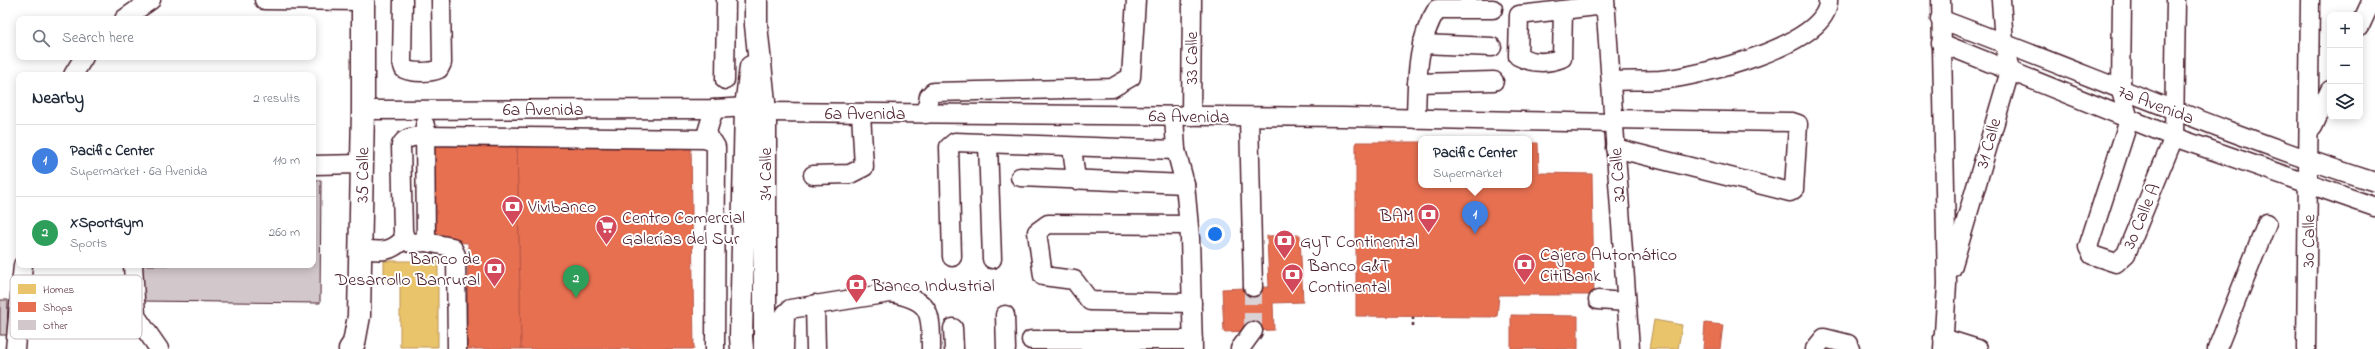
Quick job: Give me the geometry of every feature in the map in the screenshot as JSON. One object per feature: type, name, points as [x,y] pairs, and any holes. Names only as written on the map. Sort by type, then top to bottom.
[{"type":"main road","name":"35 Calle","points":[[350,349],[354,343],[359,316],[363,110],[363,1]]},
{"type":"main road","name":"34 Calle","points":[[753,7],[755,110],[765,349]]},
{"type":"main road","points":[[742,349],[741,329],[755,110]]},
{"type":"street","points":[[128,16],[151,0]]},
{"type":"street","points":[[264,0],[334,3],[363,1]]},
{"type":"street","points":[[403,0],[402,62],[404,69],[409,72],[435,71],[439,69],[442,64],[442,0]]},
{"type":"street","points":[[725,80],[726,0]]},
{"type":"street","points":[[926,114],[929,96],[933,92],[1112,88],[1131,77],[1136,0]]},
{"type":"street","name":"33 Calle","points":[[1192,0],[1183,116],[1176,150],[1185,184],[1187,225],[1190,238],[1193,345]]},
{"type":"street","points":[[1611,81],[1660,80],[1721,69],[1792,41],[1816,25],[1828,4],[1828,0]]},
{"type":"street","name":"31 Calle","points":[[1941,0],[1940,19],[1947,284],[1943,344]]},
{"type":"street","name":"31 Calle","points":[[1947,284],[2010,71],[2004,43],[2001,0]]},
{"type":"street","points":[[2122,0],[2121,90],[2129,120]]},
{"type":"street","name":"30 Calle A","points":[[2129,120],[2088,247],[2092,255],[2116,263],[2126,254],[2174,137],[2176,111],[2176,0]]},
{"type":"street","name":"30 Calle","points":[[2306,349],[2310,161],[2310,0]]},
{"type":"street","points":[[2363,20],[2372,0]]},
{"type":"street","points":[[1563,10],[1605,3]]},
{"type":"street","name":"32 Calle","points":[[1605,3],[1630,349]]},
{"type":"street","points":[[1416,119],[1417,83],[1422,44],[1428,23],[1437,9],[1493,9]]},
{"type":"street","name":"7a Avenida","points":[[1940,19],[2176,111],[2310,161],[2375,182]]},
{"type":"street","name":"7a Avenida","points":[[1941,43],[2129,120],[2309,186],[2375,207]]},
{"type":"street","points":[[1422,44],[1492,47]]},
{"type":"street","points":[[75,72],[82,60]]},
{"type":"street","points":[[1417,83],[1494,81]]},
{"type":"street","name":"30 Calle","points":[[2310,133],[2327,96]]},
{"type":"street","points":[[705,139],[714,109]]},
{"type":"street","name":"6a Avenida","points":[[363,110],[714,109],[926,114],[1792,122],[1798,124],[1794,189],[1790,192],[1616,148]]},
{"type":"street","points":[[425,110],[426,242]]},
{"type":"street","points":[[813,175],[850,174],[864,167],[861,113]]},
{"type":"street","points":[[1249,117],[1253,287]]},
{"type":"street","points":[[457,349],[456,255],[452,247],[426,242],[410,243],[405,238],[401,145],[404,140],[409,138],[425,136],[705,139],[713,142],[716,147],[715,349]]},
{"type":"street","points":[[952,257],[949,147],[955,142],[1176,150]]},
{"type":"street","points":[[988,144],[992,259]]},
{"type":"street","points":[[1072,147],[1076,180]]},
{"type":"street","points":[[316,165],[362,164]]},
{"type":"street","points":[[1020,177],[1185,184]]},
{"type":"street","points":[[2217,349],[2267,223]]},
{"type":"street","points":[[1187,225],[1048,224],[1037,232],[1043,276],[1074,280],[1090,301],[1192,303]]},
{"type":"street","points":[[360,249],[386,251],[395,248],[405,238]]},
{"type":"street","points":[[784,349],[785,314],[790,309],[890,293],[905,296],[922,304],[929,314],[931,349]]},
{"type":"street","points":[[1598,300],[1626,302]]},
{"type":"street","points":[[815,304],[816,349]]},
{"type":"street","points":[[1005,315],[1006,349]]},
{"type":"street","points":[[142,325],[159,349]]},
{"type":"street","points":[[953,328],[954,349]]},
{"type":"street","points":[[1240,349],[1253,331]]},
{"type":"street","points":[[1815,349],[1824,338],[1848,344],[1850,349]]},
{"type":"street","points":[[15,349],[16,339]]},
{"type":"street","points":[[1031,340],[1193,345]]},
{"type":"street","points":[[1943,344],[1978,349]]},
{"type":"path","points":[[1413,317],[1413,326]]},
{"type":"building: Homes","points":[[384,261],[438,261],[438,347],[400,347],[400,283],[384,283]]},
{"type":"building: Homes","points":[[1654,320],[1682,325],[1678,349],[1649,349]]},
{"type":"building: Shops","points":[[1356,142],[1418,142],[1418,188],[1532,188],[1532,143],[1538,143],[1539,173],[1592,174],[1594,295],[1499,295],[1497,317],[1356,316]]},
{"type":"building: Shops","name":"Centro Comercial Galerías del Sur","points":[[691,143],[694,349],[521,349],[517,145]]},
{"type":"building: Shops","points":[[434,144],[517,145],[521,349],[467,349],[468,243],[433,241]]},
{"type":"building: Shops","name":"GyT Continental","points":[[1300,235],[1303,302],[1273,303],[1274,330],[1224,332],[1222,289],[1269,287],[1267,236]]},
{"type":"building: Shops","points":[[1511,315],[1578,316],[1578,349],[1511,349]]},
{"type":"building: Shops","points":[[1705,323],[1723,325],[1720,349],[1703,349]]},
{"type":"building: Other","points":[[316,180],[321,180],[320,303],[142,301],[142,275],[139,275],[139,268],[316,268]]},
{"type":"building: Other","points":[[0,300],[8,300],[7,335],[0,335]]},
{"type":"tunnel","points":[[1253,287],[1253,331]]},
{"type":"place","name":"Vivibanco","points":[[512,226]]},
{"type":"place","name":"BAM","points":[[1429,234]]},
{"type":"place","name":"Pacific Center","points":[[1475,234]]},
{"type":"place","name":"Centro Comercial Galerías del Sur","points":[[606,246]]},
{"type":"place","name":"GyT Continental","points":[[1285,260]]},
{"type":"place","name":"Cajero Automático CitiBank","points":[[1524,284]]},
{"type":"place","name":"Banco de Desarrollo Banrural","points":[[495,288]]},
{"type":"place","name":"Banco G&T Continental","points":[[1292,294]]},
{"type":"place","name":"XSportGym","points":[[576,298]]},
{"type":"place","name":"Banco Industrial","points":[[856,304]]}]
